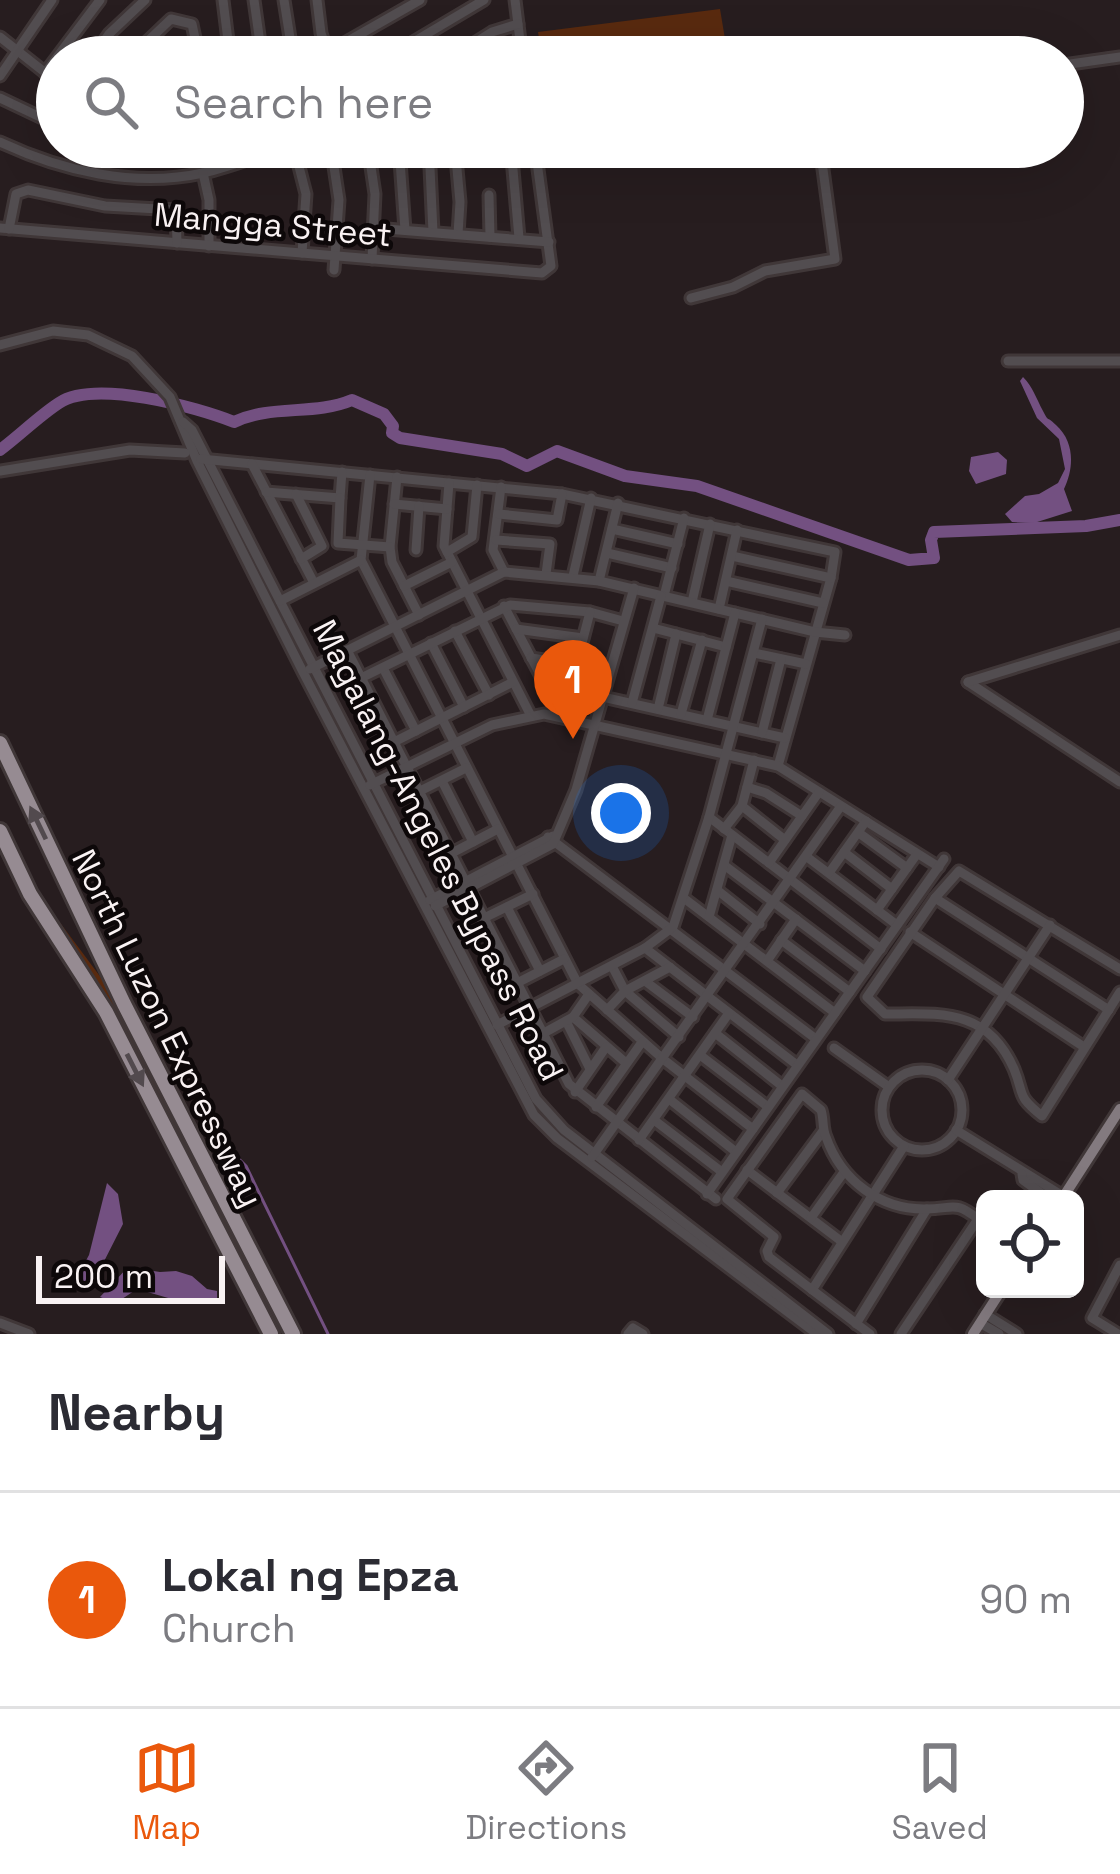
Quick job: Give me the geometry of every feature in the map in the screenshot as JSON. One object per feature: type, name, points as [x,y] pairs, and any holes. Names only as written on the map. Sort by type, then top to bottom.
[{"type":"highway","name":"North Luzon Expressway","points":[[0,743],[124,1004],[292,1334]]},
{"type":"highway","name":"North Luzon Expressway","points":[[0,831],[30,894],[106,1012],[271,1334]]},
{"type":"main road","points":[[1067,1190],[1120,1108]]},
{"type":"main road","points":[[979,1323],[996,1298]]},
{"type":"street","points":[[0,76],[52,0]]},
{"type":"street","points":[[73,36],[100,0]]},
{"type":"street","points":[[108,36],[145,0]]},
{"type":"street","points":[[224,0],[228,36]]},
{"type":"street","points":[[254,0],[259,36]]},
{"type":"street","points":[[284,0],[290,36]]},
{"type":"street","points":[[317,0],[321,36]]},
{"type":"street","points":[[355,36],[404,4],[420,0]]},
{"type":"street","points":[[423,36],[484,0]]},
{"type":"street","points":[[515,0],[518,36]]},
{"type":"street","points":[[153,36],[171,19],[192,24],[195,36]]},
{"type":"street","points":[[486,36],[518,25]]},
{"type":"street","points":[[0,37],[36,66]]},
{"type":"street","points":[[1084,62],[1120,57]]},
{"type":"street","points":[[2,96],[36,114]]},
{"type":"street","points":[[0,144],[36,155]]},
{"type":"street","points":[[76,168],[95,174],[172,177],[219,168]]},
{"type":"street","points":[[299,168],[305,194],[302,253]]},
{"type":"street","points":[[334,168],[339,200],[334,270]]},
{"type":"street","points":[[372,259],[373,168]]},
{"type":"street","points":[[401,168],[405,230]]},
{"type":"street","points":[[430,168],[433,232]]},
{"type":"street","points":[[457,168],[458,234]]},
{"type":"street","points":[[513,168],[519,238]]},
{"type":"street","points":[[374,229],[549,242],[538,168]]},
{"type":"street","points":[[692,298],[765,272],[835,259],[823,168]]},
{"type":"street","points":[[203,173],[209,200],[209,246]]},
{"type":"street","points":[[4,229],[16,194],[28,190],[105,206],[176,210],[177,243]]},
{"type":"street","points":[[488,195],[490,237]]},
{"type":"street","name":"Mangga Street","points":[[4,229],[542,273],[550,266],[549,242]]},
{"type":"street","name":"Magalang-Angeles Bypass Road","points":[[0,345],[53,331],[88,335],[132,356],[170,398],[192,430],[201,459],[276,604],[314,666],[368,787]]},
{"type":"street","points":[[1008,361],[1120,361]]},
{"type":"street","points":[[0,471],[130,451],[185,453]]},
{"type":"street","points":[[201,459],[590,498],[835,552],[778,766]]},
{"type":"street","points":[[252,464],[314,583]]},
{"type":"street","points":[[342,472],[338,543],[390,547]]},
{"type":"street","points":[[370,475],[361,560],[578,983],[662,1060],[753,1129]]},
{"type":"street","points":[[397,477],[392,562],[419,615]]},
{"type":"street","points":[[449,483],[443,542],[530,714]]},
{"type":"street","points":[[404,586],[472,537],[477,485]]},
{"type":"street","points":[[501,487],[493,551],[504,572]]},
{"type":"street","points":[[266,491],[340,498]]},
{"type":"street","points":[[296,494],[322,547],[301,559]]},
{"type":"street","points":[[546,574],[562,494]]},
{"type":"street","points":[[573,576],[590,498]]},
{"type":"street","points":[[599,581],[618,503]]},
{"type":"street","points":[[394,504],[447,509]]},
{"type":"street","points":[[392,562],[418,548],[419,506]]},
{"type":"street","points":[[499,514],[557,520]]},
{"type":"street","points":[[632,703],[684,518]]},
{"type":"street","points":[[692,602],[710,524]]},
{"type":"street","points":[[612,529],[678,544]]},
{"type":"street","points":[[719,609],[737,530]]},
{"type":"street","points":[[472,537],[550,544]]},
{"type":"street","points":[[607,553],[672,568]]},
{"type":"street","points":[[732,556],[831,578]]},
{"type":"street","points":[[276,604],[361,560]]},
{"type":"street","points":[[303,672],[504,572],[573,576],[844,635]]},
{"type":"street","points":[[726,581],[823,603]]},
{"type":"street","points":[[430,904],[553,838],[576,790],[634,588]]},
{"type":"street","name":"Magalang-Angeles Bypass Road","points":[[276,604],[303,672],[492,1027],[543,1109],[592,1157],[817,1334]]},
{"type":"street","points":[[361,678],[504,606],[542,605],[623,621]]},
{"type":"street","points":[[504,606],[543,683],[785,738]]},
{"type":"street","points":[[570,689],[590,612]]},
{"type":"street","points":[[707,720],[735,613]]},
{"type":"street","points":[[492,1027],[645,948],[673,928],[735,727],[762,619]]},
{"type":"street","points":[[652,628],[727,646]]},
{"type":"street","points":[[516,629],[583,638]]},
{"type":"street","points":[[455,631],[489,694]]},
{"type":"street","points":[[658,710],[676,634]]},
{"type":"street","points":[[1120,634],[968,682],[1120,782]]},
{"type":"street","points":[[681,714],[702,640]]},
{"type":"street","points":[[431,643],[464,707]]},
{"type":"street","points":[[347,650],[392,743],[405,768],[418,792],[450,854],[484,918],[529,1009],[575,1092],[711,1196],[722,1172],[942,863],[917,854],[778,766],[530,714],[491,725],[454,744],[405,768],[368,787]]},
{"type":"street","points":[[754,653],[806,664]]},
{"type":"street","points":[[531,658],[576,665]]},
{"type":"street","points":[[762,733],[781,659]]},
{"type":"street","points":[[383,668],[416,731]]},
{"type":"street","points":[[392,743],[513,682]]},
{"type":"street","points":[[709,917],[728,832],[742,806],[754,760]]},
{"type":"street","points":[[418,792],[466,768]]},
{"type":"street","points":[[442,781],[473,842]]},
{"type":"street","points":[[747,787],[766,793],[802,817]]},
{"type":"street","points":[[769,863],[819,792]]},
{"type":"street","points":[[752,814],[766,793]]},
{"type":"street","points":[[742,806],[785,840]]},
{"type":"street","points":[[592,1157],[841,806]]},
{"type":"street","points":[[709,817],[882,950]]},
{"type":"street","points":[[829,873],[866,821]]},
{"type":"street","points":[[450,854],[498,829]]},
{"type":"street","points":[[859,832],[907,868]]},
{"type":"street","points":[[553,838],[816,1039]]},
{"type":"street","points":[[844,852],[892,889]]},
{"type":"street","points":[[877,910],[917,854]]},
{"type":"street","points":[[807,857],[897,926]]},
{"type":"street","points":[[724,865],[865,971]]},
{"type":"street","points":[[1120,969],[964,871],[956,871],[867,997],[888,1015],[920,1011],[960,1017],[982,1030],[1014,1068],[1022,1099],[1042,1116],[1120,992]]},
{"type":"street","points":[[717,890],[760,924]]},
{"type":"street","points":[[484,918],[533,894]]},
{"type":"street","points":[[934,898],[1108,1010]]},
{"type":"street","points":[[685,899],[835,1013]]},
{"type":"street","points":[[508,907],[540,971]]},
{"type":"street","points":[[767,961],[796,919]]},
{"type":"street","points":[[948,1080],[1050,926]]},
{"type":"street","points":[[910,932],[1084,1047]]},
{"type":"street","points":[[781,940],[850,992]]},
{"type":"street","points":[[645,948],[797,1065]]},
{"type":"street","points":[[517,983],[564,959]]},
{"type":"street","points":[[611,966],[625,991],[679,1037]]},
{"type":"street","points":[[607,1010],[625,991],[670,967]]},
{"type":"street","points":[[645,981],[693,1017]]},
{"type":"street","points":[[919,993],[920,1011]]},
{"type":"street","points":[[542,1034],[569,1019],[589,994]]},
{"type":"street","points":[[639,1141],[729,1013]]},
{"type":"street","points":[[569,1019],[626,1063]]},
{"type":"street","points":[[569,1019],[590,1069]]},
{"type":"street","points":[[716,1034],[782,1086]]},
{"type":"street","points":[[596,1107],[642,1042]]},
{"type":"street","points":[[575,1092],[606,1047]]},
{"type":"street","points":[[834,1048],[889,1087]]},
{"type":"street","points":[[700,1055],[768,1106]]},
{"type":"street","points":[[1014,1068],[1028,1063]]},
{"type":"street","points":[[920,1070],[948,1080],[961,1105],[956,1130],[938,1146],[926,1150],[904,1145],[885,1127],[882,1114],[889,1087],[907,1073],[920,1070]]},
{"type":"street","points":[[870,1334],[769,1257],[774,1238],[727,1199],[798,1095],[807,1095],[821,1110],[823,1131],[844,1172],[873,1196],[927,1209],[958,1205],[978,1219],[901,1334]]},
{"type":"street","points":[[669,1099],[736,1152]]},
{"type":"street","points":[[654,1120],[722,1172]]},
{"type":"street","points":[[956,1130],[1049,1190]]},
{"type":"street","points":[[777,1193],[823,1131]]},
{"type":"street","points":[[812,1290],[904,1145]]},
{"type":"street","name":"Magalang-Angeles Bypass Road","points":[[592,1157],[828,1334]]},
{"type":"street","points":[[747,1170],[841,1241]]},
{"type":"street","points":[[811,1218],[844,1172]]},
{"type":"street","points":[[1022,1174],[1037,1190]]},
{"type":"street","points":[[856,1324],[927,1209]]},
{"type":"street","points":[[1118,1273],[1092,1315],[1118,1334]]},
{"type":"street","points":[[979,1323],[1018,1334]]},
{"type":"street","points":[[0,1324],[28,1334]]},
{"type":"street","points":[[628,1334],[634,1328],[644,1334]]},
{"type":"shaded area","points":[[720,9],[724,36],[539,36],[538,32]]},
{"type":"shaded area","points":[[1023,377],[1046,417],[1067,439],[1071,455],[1064,489],[1072,511],[1034,523],[1012,522],[1005,514],[1025,496],[1058,483],[1065,469],[1059,439],[1037,418],[1020,381]]},
{"type":"shaded area","points":[[998,452],[1007,460],[1006,474],[976,484],[969,471],[971,457]]},
{"type":"shaded area","points":[[43,900],[114,995],[252,1264],[250,1272],[241,1270],[39,902]]},
{"type":"shaded area","points":[[107,1183],[118,1194],[123,1224],[91,1287],[76,1279],[89,1255]]},
{"type":"shaded area","points":[[128,1267],[192,1276],[217,1291],[217,1299],[212,1304],[198,1300],[189,1304],[137,1289],[116,1303],[100,1297]]},
{"type":"waterway","points":[[0,450],[52,408],[75,396],[146,398],[234,422],[352,400],[384,414],[393,426],[392,433],[400,438],[502,454],[527,466],[557,451],[625,476],[697,486],[909,560],[934,558],[934,532],[1086,526],[1120,520]]},
{"type":"waterway","points":[[229,1149],[246,1166],[328,1334]]},
{"type":"place","name":"Lokal ng Epza","points":[[573,739]]}]
